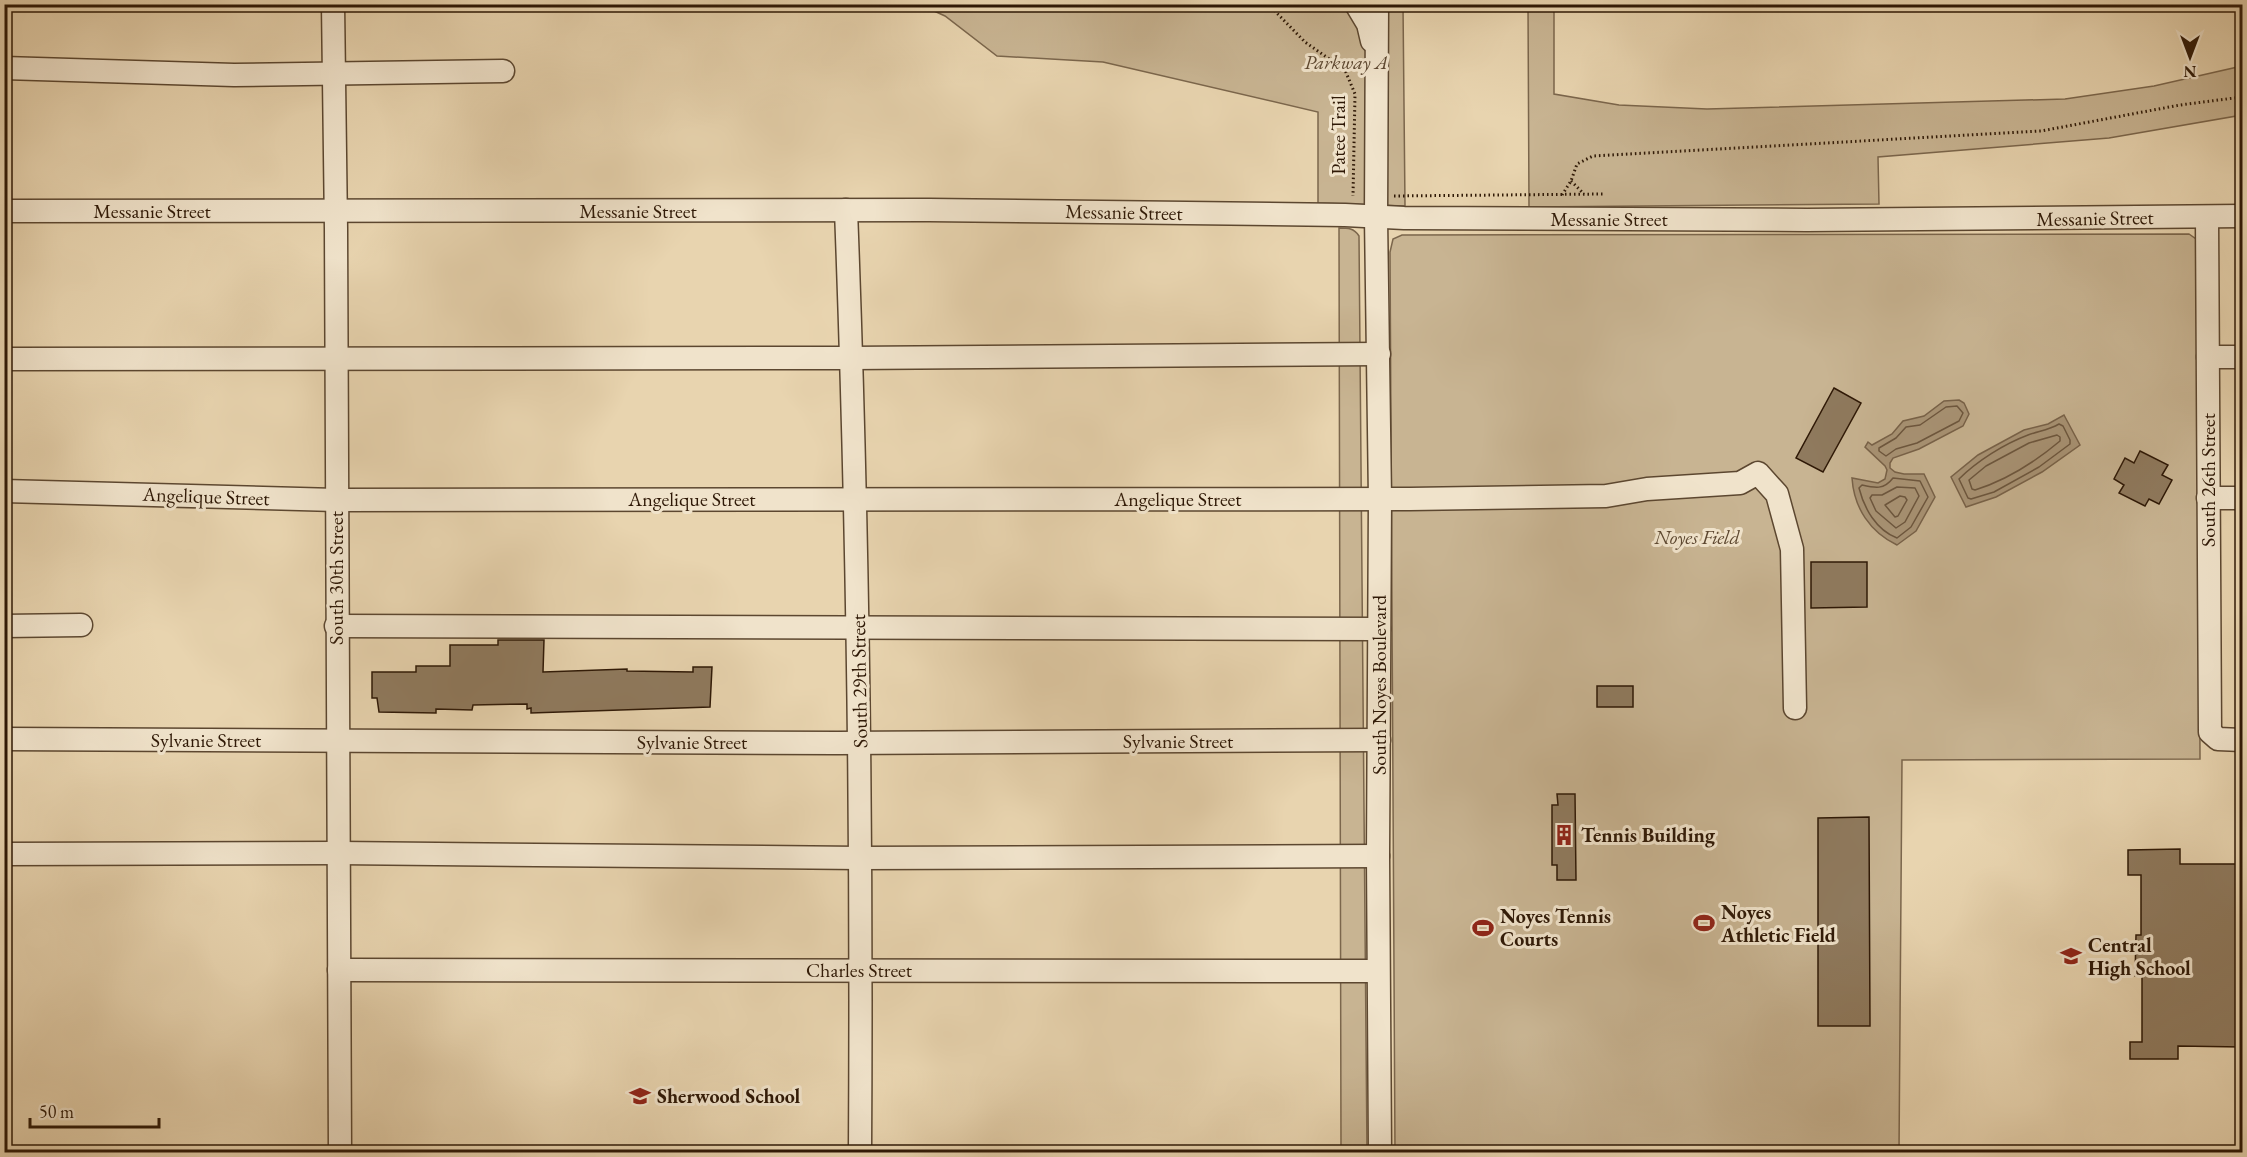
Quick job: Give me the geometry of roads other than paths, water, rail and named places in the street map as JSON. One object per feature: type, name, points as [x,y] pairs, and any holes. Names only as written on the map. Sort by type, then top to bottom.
[{"type":"street","name":"South 30th Street","points":[[333,4],[340,1152]]},
{"type":"street","points":[[1356,4],[1368,24],[1377,60]]},
{"type":"street","points":[[1377,4],[1377,60]]},
{"type":"street","name":"South Noyes Boulevard","points":[[1377,60],[1376,207],[1380,499],[1377,856],[1380,1152]]},
{"type":"street","points":[[4,68],[234,75],[503,71]]},
{"type":"street","name":"Messanie Street","points":[[4,211],[846,210],[1345,215],[1376,207],[1819,220],[2242,216]]},
{"type":"street","name":"South 29th Street","points":[[846,210],[856,498],[856,627],[860,742],[860,1152]]},
{"type":"street","name":"South 26th Street","points":[[2207,216],[2210,732],[2218,739],[2242,740]]},
{"type":"street","points":[[4,359],[851,358],[1379,354]]},
{"type":"street","points":[[2208,357],[2242,357]]},
{"type":"street","name":"Angelique Street","points":[[4,491],[336,500],[1380,499],[1606,496],[1647,489],[1740,483],[1758,472],[1777,494],[1792,549],[1795,708]]},
{"type":"street","points":[[2208,498],[2242,498]]},
{"type":"street","points":[[4,626],[81,625]]},
{"type":"street","points":[[336,626],[1379,629]]},
{"type":"street","name":"Sylvanie Street","points":[[4,739],[860,742],[1379,740]]},
{"type":"street","points":[[4,854],[338,853],[860,858],[1377,856]]},
{"type":"street","name":"Charles Street","points":[[339,970],[1378,971]]},
{"type":"water","points":[[1959,400],[1964,403],[1969,414],[1963,426],[1919,449],[1893,458],[1890,463],[1890,468],[1895,472],[1924,474],[1935,497],[1916,531],[1897,545],[1887,540],[1871,526],[1856,499],[1852,478],[1878,483],[1885,479],[1887,470],[1865,447],[1868,442],[1872,445],[1892,434],[1903,421],[1924,416],[1944,401]]},
{"type":"water","points":[[2064,415],[2080,445],[2042,472],[1996,497],[1966,507],[1951,477],[1978,455],[2024,430],[2048,424]]},
{"type":"place","name":"Tennis Building","points":[[1564,835]]},
{"type":"place","name":"Noyes Athletic Field","points":[[1704,923]]},
{"type":"place","name":"Noyes Tennis Courts","points":[[1483,928]]},
{"type":"place","name":"Central High School","points":[[2071,956]]},
{"type":"place","name":"Sherwood School","points":[[640,1096]]},
{"type":"park label","name":"Parkway A","points":[[1346,62]]},
{"type":"park label","name":"Noyes Field","points":[[1697,537]]}]
